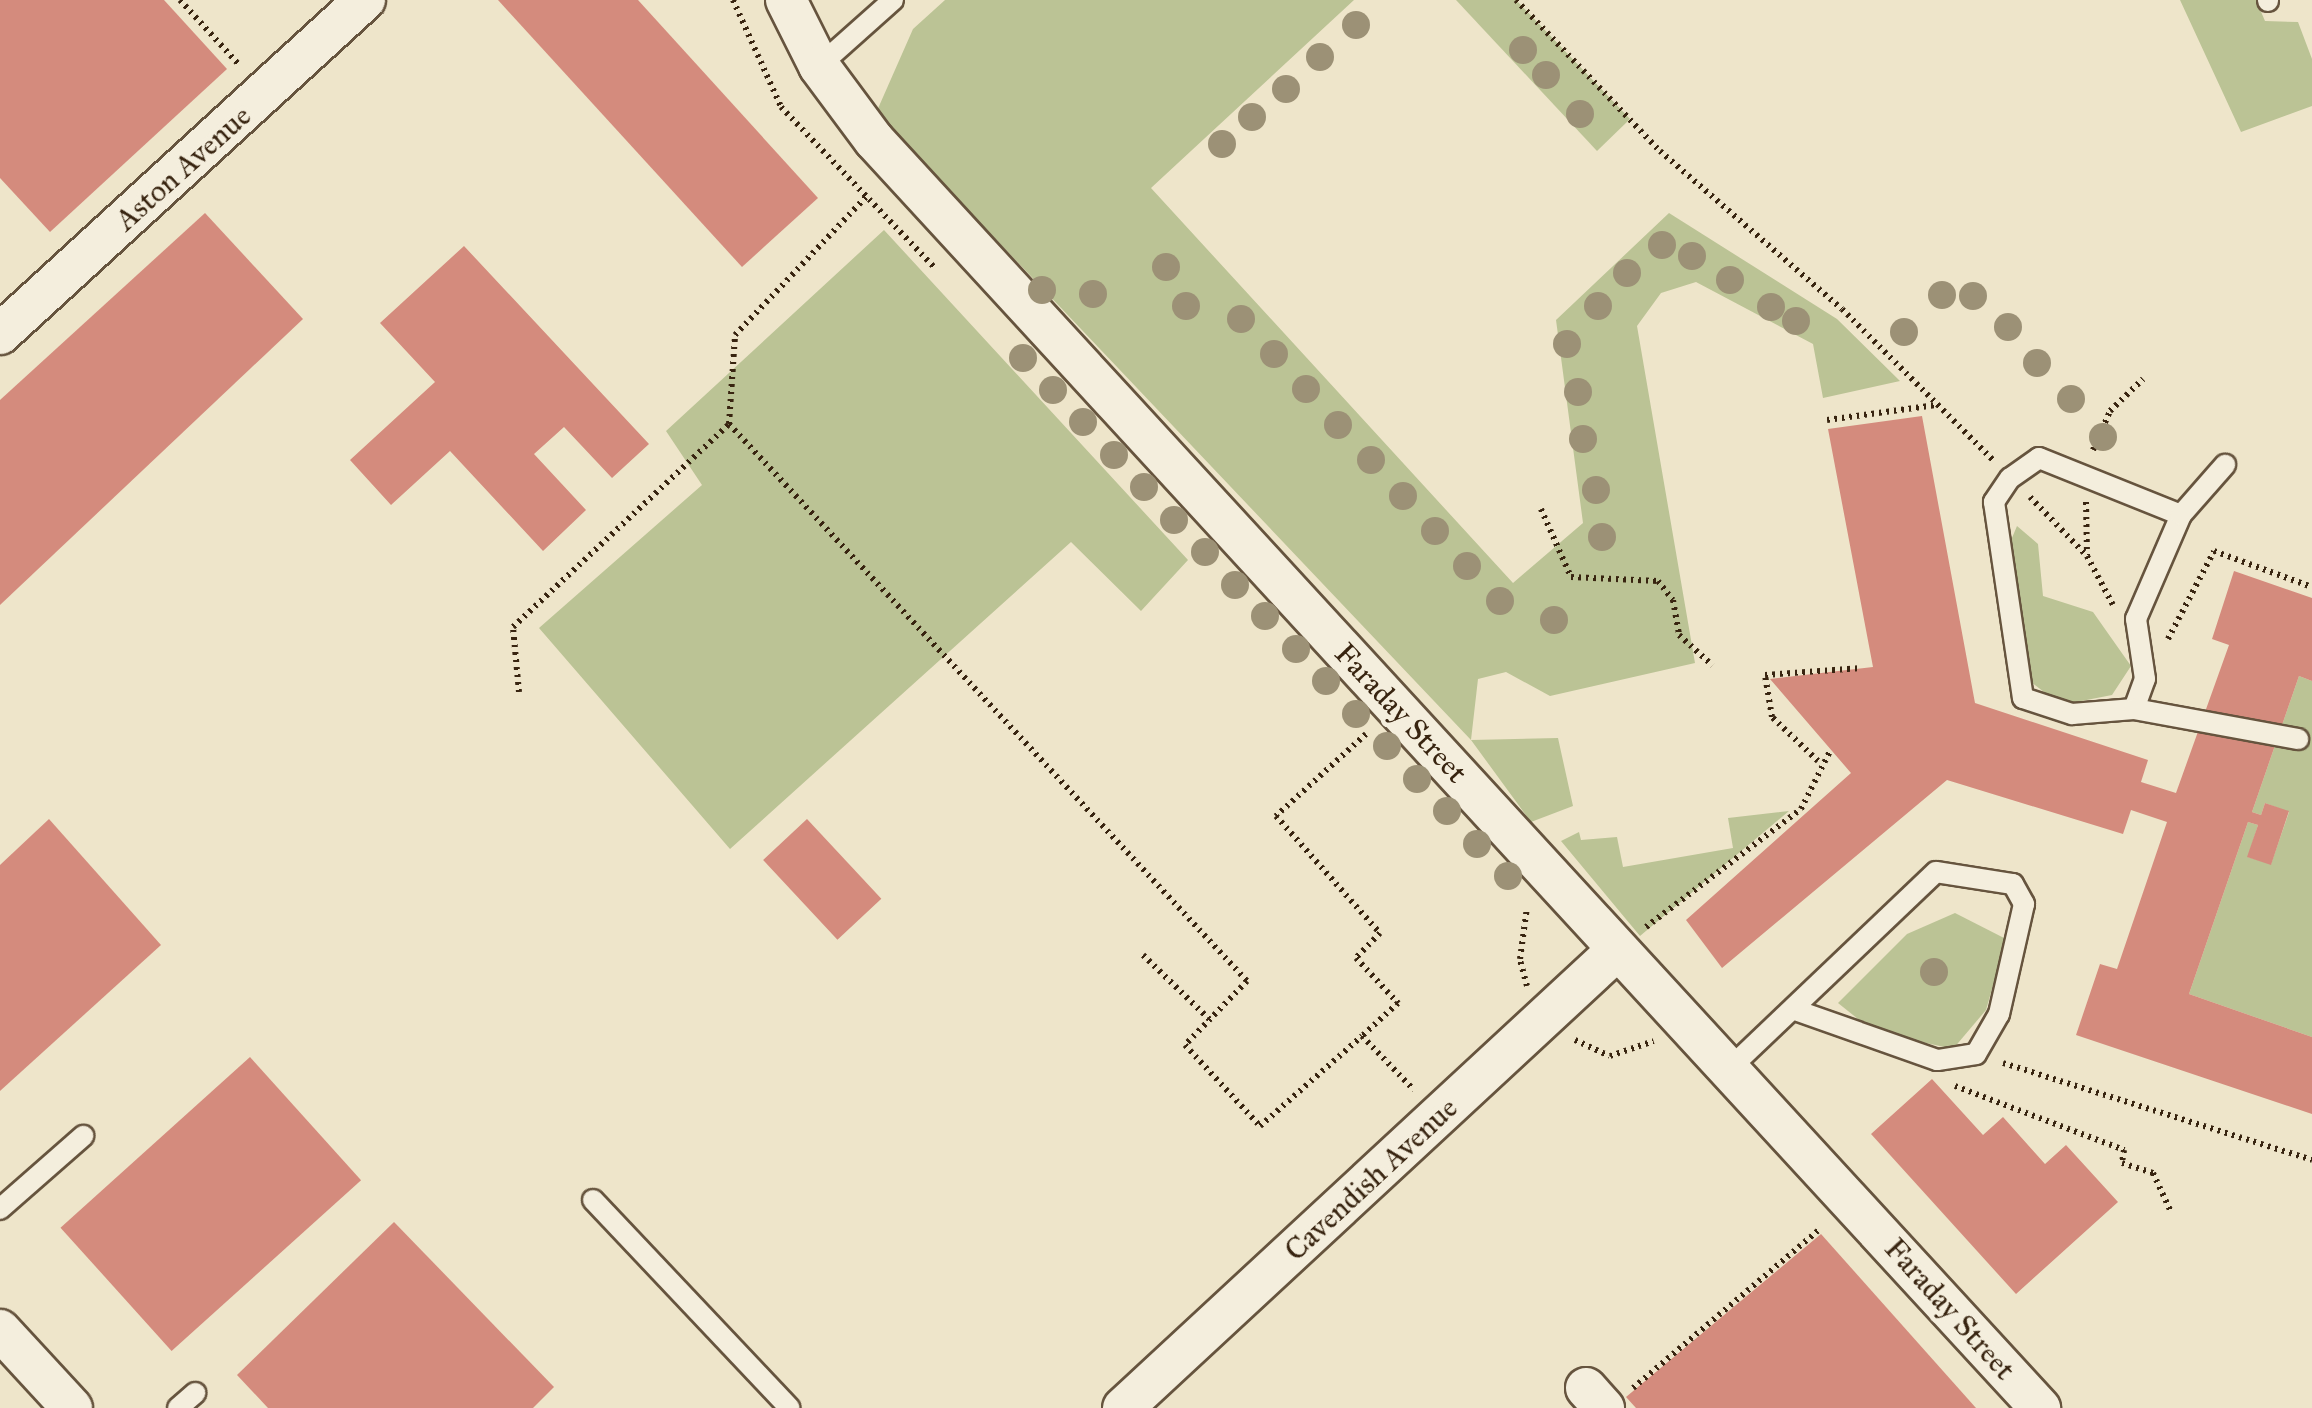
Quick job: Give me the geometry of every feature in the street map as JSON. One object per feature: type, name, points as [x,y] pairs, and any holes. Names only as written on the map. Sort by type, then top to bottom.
[{"type":"street","name":"Aston Avenue","points":[[0,334],[364,0]]},
{"type":"street","name":"Faraday Street","points":[[786,0],[818,66],[874,140],[2040,1408]]},
{"type":"street","name":"Cavendish Avenue","points":[[1123,1408],[1617,950]]},
{"type":"street","points":[[0,1330],[72,1408]]},
{"type":"lane","points":[[818,66],[893,0]]},
{"type":"lane","points":[[2180,515],[2039,458],[2010,478],[1994,502],[2023,698],[2072,714],[2134,709],[2298,739]]},
{"type":"lane","points":[[2134,709],[2145,679],[2134,642],[2180,515],[2225,465]]},
{"type":"lane","points":[[1730,1068],[1798,1011],[1834,961],[1908,892],[1936,872],[1966,871],[2012,884],[2028,917],[1976,1054],[1938,1060],[1798,1011]]},
{"type":"lane","points":[[0,1210],[83,1136]]},
{"type":"lane","points":[[593,1200],[790,1408]]},
{"type":"lane","points":[[178,1408],[195,1393]]},
{"type":"path","points":[[180,0],[264,93]]},
{"type":"path","points":[[1516,0],[1660,151],[1938,404],[2087,556],[2134,642],[2160,654],[2214,551],[2312,587]]},
{"type":"path","points":[[519,692],[513,627],[728,424],[735,335],[866,197]]},
{"type":"path","points":[[1827,420],[1938,404]]},
{"type":"path","points":[[728,424],[1248,982],[1185,1045],[1260,1126],[1398,1004],[1356,958],[1380,933],[1276,816],[1366,734]]},
{"type":"path","points":[[1541,509],[1571,577],[1658,581],[1673,600],[1679,636],[1712,666]]},
{"type":"path","points":[[1818,760],[1772,717],[1765,675],[1862,668]]},
{"type":"path","points":[[1617,950],[1801,809],[1818,760],[1831,749]]},
{"type":"path","points":[[1530,910],[1520,959],[1530,994]]},
{"type":"path","points":[[1143,954],[1210,1020]]},
{"type":"path","points":[[1565,1034],[1610,1056],[1653,1040]]},
{"type":"path","points":[[1362,1036],[1439,1116]]},
{"type":"path","points":[[1976,1054],[2312,1160]]},
{"type":"path","points":[[1938,1060],[1946,1082],[2124,1150],[2122,1164],[2153,1173],[2171,1212]]},
{"type":"path","points":[[1605,1397],[1820,1229]]},
{"type":"green space","points":[[945,0],[1354,0],[1151,188],[1513,583],[1583,523],[1556,320],[1669,213],[1837,319],[1900,381],[1823,398],[1813,344],[1696,282],[1661,293],[1637,326],[1695,663],[1550,696],[1506,672],[1478,679],[1471,740],[876,113],[913,29]]},
{"type":"green space","points":[[1456,0],[1516,0],[1630,119],[1597,151]]},
{"type":"green space","points":[[2180,0],[2256,0],[2265,21],[2298,22],[2312,59],[2312,106],[2241,132]]},
{"type":"green space","points":[[884,230],[1188,560],[1141,611],[1071,542],[730,849],[539,628],[702,485],[666,431]]},
{"type":"green space","points":[[2017,526],[2038,544],[2043,596],[2093,612],[2131,666],[2112,695],[2061,705],[2031,682],[2009,545]]},
{"type":"green space","points":[[2299,676],[2312,681],[2312,1037],[2189,994],[2248,822],[2258,825],[2248,857],[2271,864],[2289,812],[2265,803],[2261,815],[2252,812]]},
{"type":"green space","points":[[1558,738],[1573,806],[1531,822],[1471,740]]},
{"type":"green space","points":[[1789,811],[1640,936],[1561,841],[1579,832],[1581,840],[1617,837],[1623,867],[1733,848],[1728,818]]},
{"type":"green space","points":[[1955,913],[2006,939],[1986,1010],[1953,1049],[1873,1031],[1838,1003],[1907,934]]},
{"type":"building","points":[[0,0],[164,0],[227,69],[50,232],[0,178]]},
{"type":"building","points":[[498,0],[638,0],[818,198],[742,267]]},
{"type":"building","points":[[205,213],[303,319],[0,605],[0,400]]},
{"type":"building","points":[[464,246],[649,444],[612,478],[564,427],[534,454],[586,510],[543,551],[450,451],[391,505],[350,460],[435,382],[380,323]]},
{"type":"building","points":[[1922,416],[1975,703],[2148,760],[2141,782],[2176,793],[2229,645],[2212,639],[2234,571],[2312,598],[2312,681],[2299,676],[2252,812],[2261,815],[2265,803],[2289,811],[2271,865],[2247,857],[2258,825],[2248,822],[2189,994],[2312,1037],[2312,1114],[2076,1035],[2100,964],[2117,969],[2167,822],[2131,810],[2123,834],[1947,780],[1722,968],[1686,920],[1851,773],[1770,679],[1873,667],[1828,429]]},
{"type":"building","points":[[49,819],[161,945],[0,1091],[0,865]]},
{"type":"building","points":[[807,819],[881,899],[837,940],[763,860]]},
{"type":"building","points":[[250,1057],[361,1180],[172,1351],[60,1228]]},
{"type":"building","points":[[1932,1079],[1983,1135],[2003,1117],[2045,1164],[2066,1145],[2118,1202],[2016,1294],[1871,1134]]},
{"type":"building","points":[[394,1222],[554,1387],[533,1408],[268,1408],[237,1375]]},
{"type":"building","points":[[1821,1234],[1976,1408],[1636,1408],[1626,1397]]}]
